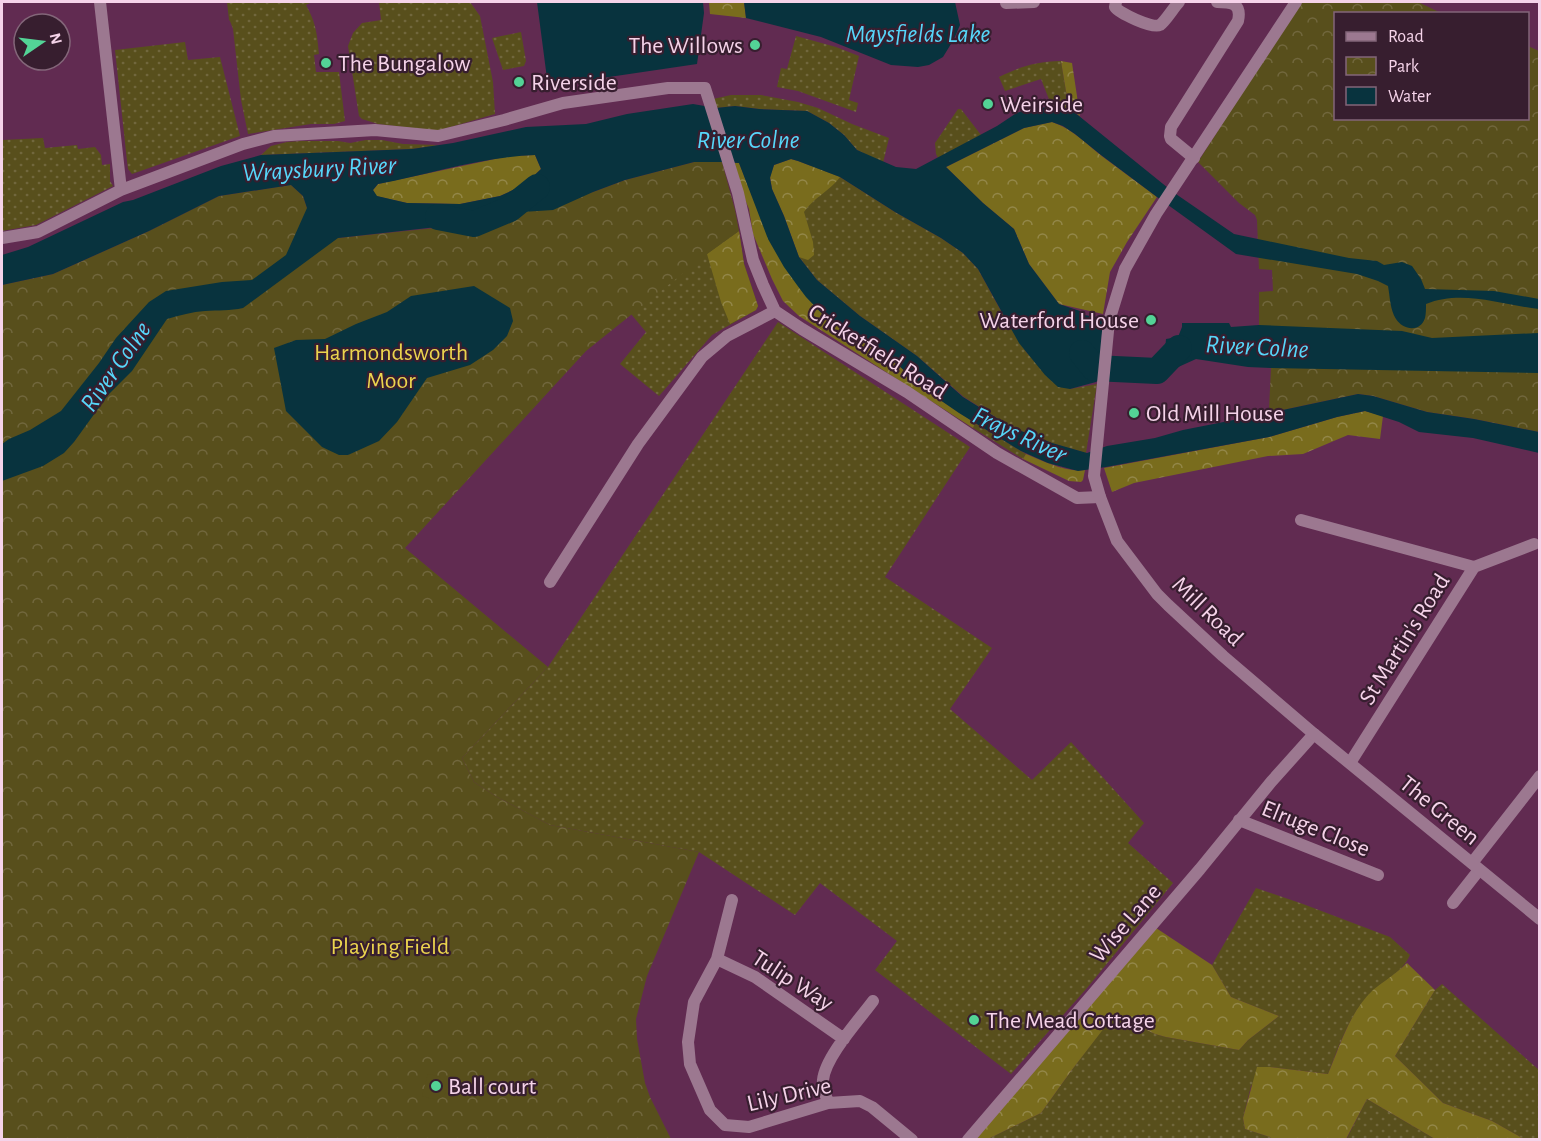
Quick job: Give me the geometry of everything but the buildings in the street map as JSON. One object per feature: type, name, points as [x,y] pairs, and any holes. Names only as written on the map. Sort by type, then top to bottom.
[{"type":"street","points":[[2,238],[38,232],[121,190],[100,2]]},
{"type":"street","points":[[1006,2],[1034,2]]},
{"type":"street","points":[[1116,2],[1117,10],[1155,26],[1161,24],[1179,2]]},
{"type":"street","points":[[1217,2],[1234,4],[1238,8],[1238,21],[1171,127],[1170,133],[1171,140],[1194,158],[1296,2]]},
{"type":"street","name":"Cricketfield Road","points":[[121,190],[243,144],[274,136],[375,130],[438,136],[563,103],[668,88],[705,88],[738,193],[753,260],[775,311],[907,392],[998,453],[1077,498],[1100,497]]},
{"type":"street","name":"Mill Road","points":[[1194,158],[1156,214],[1125,269],[1115,299],[1109,321],[1094,476],[1117,541],[1157,594],[1223,656],[1314,734]]},
{"type":"street","points":[[550,582],[638,444],[702,357],[727,336],[775,311]]},
{"type":"street","name":"St Martin's Road","points":[[1301,520],[1474,567],[1350,764]]},
{"type":"street","points":[[1474,567],[1534,544]]},
{"type":"street","name":"The Green","points":[[1314,734],[1539,919]]},
{"type":"street","name":"Wise Lane","points":[[968,1140],[1314,734]]},
{"type":"street","points":[[1453,903],[1539,776]]},
{"type":"street","name":"Elruge Close","points":[[1239,820],[1378,874]]},
{"type":"street","name":"Lily Drive","points":[[732,900],[717,959],[694,1002],[688,1042],[690,1064],[710,1110],[726,1125],[749,1127],[828,1103],[860,1101],[872,1107],[912,1140]]},
{"type":"street","name":"Tulip Way","points":[[717,959],[755,977],[844,1039]]},
{"type":"street","points":[[828,1103],[823,1088],[826,1067],[873,1001]]},
{"type":"green space","points":[[227,2],[312,2],[306,5],[317,34],[319,54],[314,55],[316,72],[339,72],[345,121],[248,134]]},
{"type":"green space","points":[[379,2],[470,2],[480,16],[493,82],[495,114],[437,131],[378,124],[362,119],[359,116],[348,46],[353,33],[362,23],[381,20]]},
{"type":"green space","points":[[709,2],[744,2],[746,18],[710,14]]},
{"type":"green space","points":[[1300,2],[1418,2],[1439,12],[1334,12],[1334,120],[1529,120],[1529,46],[1539,51],[1539,432],[1427,412],[1373,396],[1358,394],[1273,412],[1269,409],[1271,368],[1259,325],[1259,292],[1273,291],[1272,270],[1259,269],[1255,215],[1239,203],[1198,162]]},
{"type":"green space","points":[[521,32],[526,61],[524,66],[503,70],[492,38]]},
{"type":"green space","points":[[796,36],[859,56],[849,100],[858,103],[856,112],[798,91],[777,87],[781,68],[787,69]]},
{"type":"green space","points":[[185,42],[188,60],[220,57],[240,136],[132,174],[128,169],[115,50]]},
{"type":"green space","points":[[1061,61],[1069,109],[1052,107],[1041,79],[1005,91],[999,77],[1029,65]]},
{"type":"green space","points":[[1061,61],[1072,63],[1080,116],[1069,109]]},
{"type":"green space","points":[[731,95],[761,95],[798,102],[889,138],[883,163],[857,150],[829,123],[807,111],[735,106],[716,108],[713,99]]},
{"type":"green space","points":[[958,109],[961,109],[981,135],[938,158],[935,143]]},
{"type":"green space","points":[[1052,122],[1073,133],[1157,197],[1110,272],[1103,314],[1059,304],[1029,264],[1014,229],[946,167],[1024,128]]},
{"type":"green space","points":[[43,138],[45,148],[77,145],[78,149],[95,147],[101,155],[102,165],[110,164],[110,181],[113,186],[36,225],[2,231],[2,140]]},
{"type":"green space","points":[[366,140],[439,145],[412,149],[261,155],[271,146],[287,142],[338,141],[350,143]]},
{"type":"green space","points":[[535,155],[541,169],[524,185],[500,196],[460,204],[407,203],[376,196],[373,190],[378,184],[509,156]]},
{"type":"green space","points":[[791,159],[840,177],[804,212],[813,242],[814,255],[808,260],[799,257],[772,189],[770,177],[774,165]]},
{"type":"green space","points":[[694,162],[722,162],[739,231],[586,351],[405,548],[548,667],[462,758],[474,782],[550,825],[699,852],[647,976],[636,1019],[645,1083],[671,1139],[2,1140],[2,285],[53,274],[149,231],[219,196],[291,185],[303,196],[307,208],[338,238],[474,224],[510,209],[522,212],[593,192],[625,180]]},
{"type":"green space","points":[[733,163],[739,163],[755,203],[828,320],[848,328],[877,346],[927,391],[975,423],[973,428],[799,316],[783,301],[753,234],[749,209]]},
{"type":"green space","points":[[812,166],[840,177],[963,253],[978,269],[1027,353],[1070,389],[1097,384],[1086,453],[1011,427],[964,397],[917,356],[860,316],[817,280],[799,257],[771,171]]},
{"type":"green space","points":[[739,231],[744,264],[758,306],[756,310],[712,335],[659,396],[620,364],[646,332],[631,314],[722,241]]},
{"type":"green space","points":[[739,231],[744,264],[758,306],[756,310],[730,324],[707,254]]},
{"type":"green space","points":[[778,322],[970,447],[885,577],[992,648],[950,709],[1032,780],[1071,742],[1144,823],[1128,843],[1173,883],[1087,988],[1011,1074],[875,970],[897,941],[820,883],[795,915],[699,852],[550,825],[474,782],[462,758],[548,667]]},
{"type":"green space","points":[[1365,411],[1383,416],[1380,439],[1348,435],[1303,454],[1268,456],[1134,483],[1112,492],[1104,468],[1269,437]]},
{"type":"green space","points":[[975,423],[1026,454],[1023,459],[973,428]]},
{"type":"green space","points":[[1026,454],[1063,468],[1085,470],[1083,480],[1081,482],[1069,481],[1023,459]]},
{"type":"green space","points":[[1256,888],[1390,937],[1410,955],[1403,967],[1373,991],[1358,1009],[1346,1030],[1328,1074],[1270,1067],[1251,1086],[1243,1118],[1245,1129],[1271,1139],[989,1140],[1041,1113],[1111,1018],[1133,1023],[1166,1037],[1239,1050],[1279,1016],[1231,997],[1212,965]]},
{"type":"green space","points":[[1156,928],[1212,965],[1231,997],[1279,1016],[1239,1050],[1166,1037],[1133,1023],[1111,1019],[1041,1113],[989,1139],[975,1140]]},
{"type":"green space","points":[[1407,963],[1435,990],[1395,1056],[1443,1103],[1492,1121],[1524,1139],[1435,1139],[1367,1099],[1346,1139],[1271,1139],[1245,1129],[1243,1118],[1257,1067],[1328,1074],[1346,1029],[1365,998]]},
{"type":"green space","points":[[1442,984],[1539,1070],[1539,1139],[1524,1139],[1492,1121],[1443,1103],[1395,1056],[1435,990]]},
{"type":"green space","name":"Ball court","points":[[428,1074],[439,1077],[446,1085],[445,1094],[440,1098],[422,1096]]},
{"type":"green space","points":[[1367,1099],[1435,1139],[1346,1140]]},
{"type":"water","points":[[537,2],[703,2],[704,13],[697,64],[548,86]]},
{"type":"water","name":"Maysfields Lake","points":[[744,2],[955,2],[960,25],[943,57],[929,65],[918,67],[891,65],[821,37],[746,18]]},
{"type":"water","points":[[693,104],[716,108],[735,106],[807,111],[829,123],[857,150],[896,167],[916,169],[1024,110],[1048,107],[1069,109],[1173,192],[1234,234],[1349,258],[1377,261],[1384,265],[1402,262],[1412,266],[1425,289],[1494,291],[1539,299],[1539,309],[1482,299],[1440,300],[1426,304],[1425,318],[1419,326],[1411,328],[1403,326],[1391,308],[1388,286],[1357,274],[1236,254],[1075,134],[1052,122],[1024,128],[946,167],[1014,229],[1029,264],[1059,304],[1080,311],[1084,315],[1103,318],[1099,379],[1096,382],[1070,389],[1058,387],[1019,343],[978,269],[963,253],[840,177],[791,159],[774,165],[770,178],[772,189],[799,257],[817,280],[860,316],[917,356],[963,397],[1011,427],[1052,443],[1087,453],[1107,446],[1155,438],[1183,430],[1358,394],[1373,396],[1427,412],[1539,432],[1539,453],[1473,438],[1419,432],[1399,422],[1365,411],[1269,437],[1106,467],[1078,471],[1048,463],[1021,451],[959,413],[927,391],[877,346],[848,328],[828,320],[797,285],[768,239],[739,163],[694,162],[625,180],[553,210],[522,212],[510,209],[473,223],[338,238],[243,308],[195,312],[167,319],[132,371],[108,395],[64,453],[43,466],[2,481],[2,444],[61,411],[116,338],[149,302],[166,291],[222,282],[252,280],[286,255],[307,208],[303,196],[291,185],[219,196],[149,231],[53,274],[2,285],[2,255],[28,247],[123,202],[221,166],[261,155],[412,149],[453,143],[526,127],[586,124],[627,114]],"holes":[[[535,155],[541,169],[524,185],[500,196],[460,204],[407,203],[377,196],[373,190],[378,184],[476,162],[515,156]]]},
{"type":"water","points":[[474,286],[510,308],[513,321],[507,336],[493,350],[470,365],[427,378],[397,422],[379,441],[348,455],[339,455],[322,447],[286,411],[274,348],[296,340],[325,339],[387,312],[411,296]]},
{"type":"water","points":[[1182,323],[1229,323],[1231,327],[1259,325],[1402,331],[1432,338],[1539,333],[1539,373],[1271,368],[1196,359],[1154,378],[1155,365],[1164,361],[1166,339],[1178,337]]},
{"type":"waterway","name":"River Colne","points":[[438,217],[474,224],[510,209],[537,187]]},
{"type":"waterway","name":"River Colne","points":[[1082,353],[1094,368],[1157,371],[1179,348]]},
{"type":"place","name":"The Willows","points":[[755,45]]},
{"type":"place","name":"The Bungalow","points":[[326,63]]},
{"type":"place","name":"Riverside","points":[[519,82]]},
{"type":"place","name":"Weirside","points":[[988,104]]},
{"type":"place","name":"Waterford House","points":[[1151,320]]},
{"type":"place","name":"Old Mill House","points":[[1134,413]]},
{"type":"place","name":"The Mead Cottage","points":[[974,1020]]},
{"type":"place","name":"Ball court","points":[[436,1086]]},
{"type":"water label","name":"Wraysbury River","points":[[319,168]]},
{"type":"water label","name":"Frays River","points":[[1020,434]]},
{"type":"park label","name":"Harmondsworth Moor","points":[[391,366]]},
{"type":"park label","name":"Playing Field","points":[[390,946]]}]
